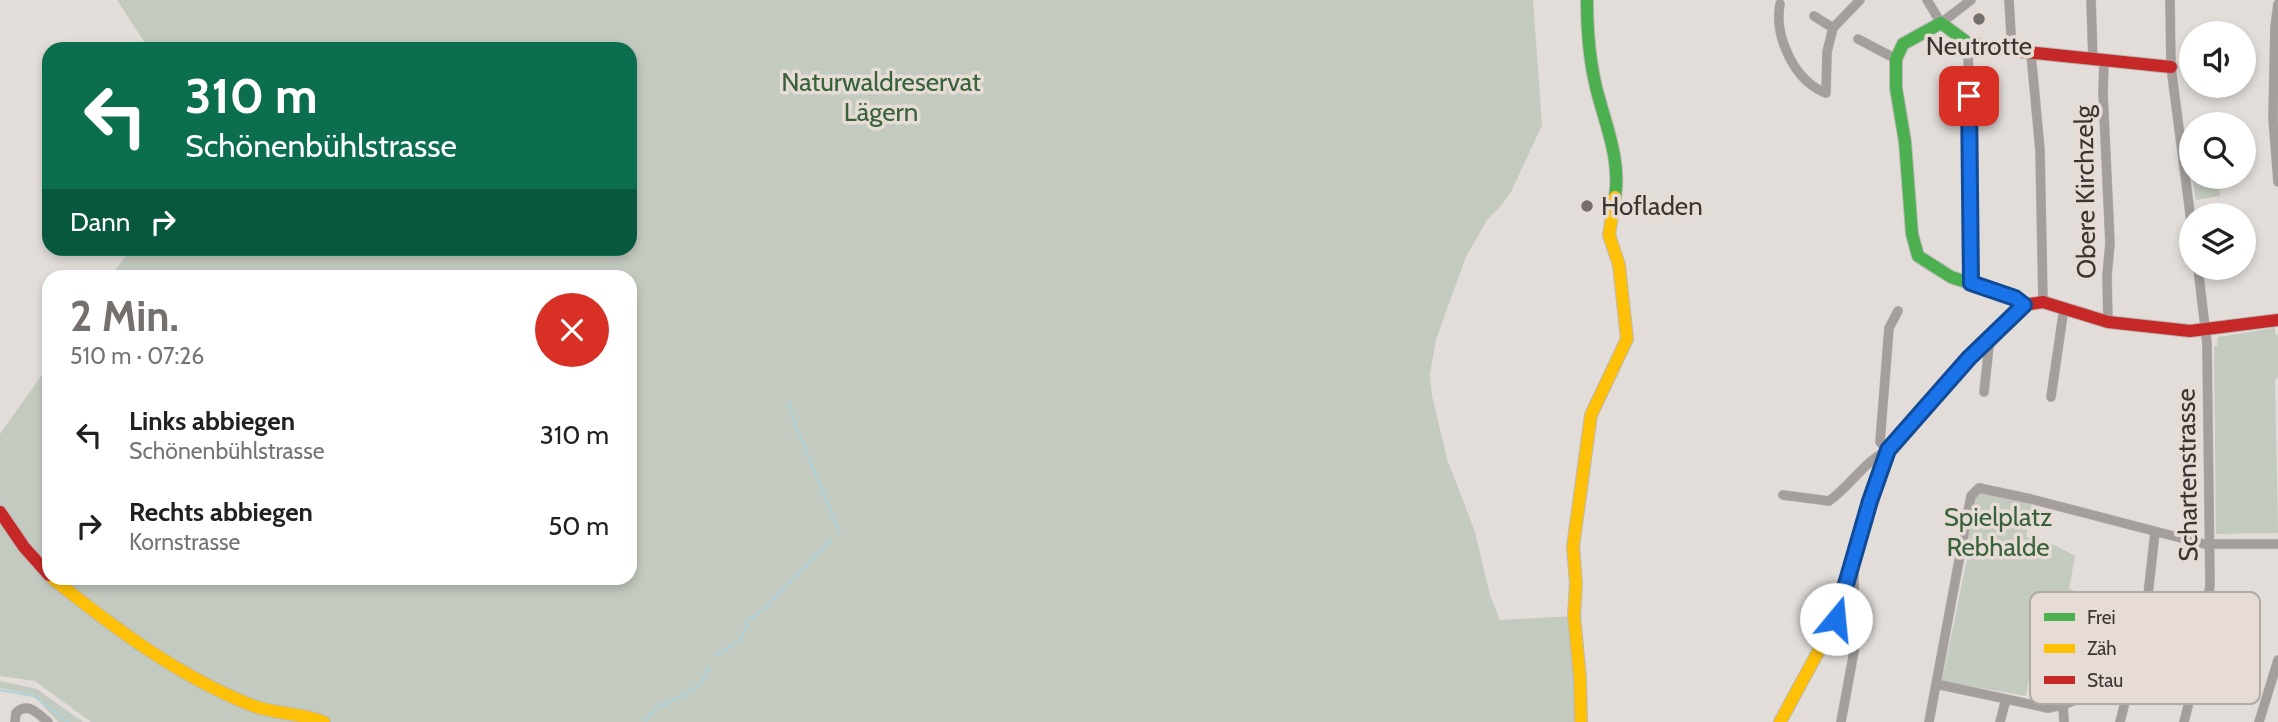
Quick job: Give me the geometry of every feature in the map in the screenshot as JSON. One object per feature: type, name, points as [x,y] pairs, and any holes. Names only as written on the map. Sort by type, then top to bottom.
[{"type":"street","points":[[1581,722],[1574,616],[1576,560],[1573,547],[1591,415],[1627,339],[1619,265],[1609,235],[1617,187],[1613,147],[1587,43],[1587,0]]},
{"type":"street","points":[[1927,0],[1941,23],[1968,43],[2031,54],[2171,68]]},
{"type":"street","points":[[1971,0],[1941,23],[1903,44],[1896,59],[1896,88],[1905,142],[1912,234],[1919,256],[1951,277],[2015,298],[2024,305]]},
{"type":"street","points":[[2009,0],[2011,51]]},
{"type":"street","name":"Obere Kirchzelg","points":[[2091,0],[2104,93],[2110,243],[2107,275],[2108,322]]},
{"type":"street","points":[[2170,0],[2171,68],[2189,203]]},
{"type":"street","points":[[1780,4],[1780,30],[1786,48],[1798,70],[1810,83],[1826,93],[1827,52],[1833,28],[1857,1]]},
{"type":"street","points":[[2278,4],[2273,118],[2278,182]]},
{"type":"street","points":[[1815,16],[1833,28]]},
{"type":"street","points":[[1858,39],[1896,59]]},
{"type":"street","points":[[1968,43],[1971,283]]},
{"type":"street","points":[[2031,54],[2040,150],[2043,302]]},
{"type":"street","name":"Schartenstrasse","points":[[2199,280],[2205,331],[2209,592]]},
{"type":"street","points":[[1780,722],[1836,619],[1870,501],[1888,450],[1987,341],[2024,305],[2043,302],[2108,322],[2161,330],[2205,331],[2278,320]]},
{"type":"street","points":[[2051,397],[2064,308]]},
{"type":"street","points":[[1888,450],[1881,442],[1889,328],[1898,311]]},
{"type":"street","points":[[1984,392],[1989,345],[1987,341]]},
{"type":"street","points":[[1783,495],[1829,501],[1844,491],[1879,455],[1888,450]]},
{"type":"street","points":[[1929,722],[1971,496],[1975,490],[1983,488],[2210,544],[2278,544]]},
{"type":"street","points":[[0,512],[24,547],[42,567]]},
{"type":"street","points":[[2148,592],[2155,531]]},
{"type":"street","points":[[1841,722],[1859,624],[1854,609],[1854,574],[1850,573]]},
{"type":"street","points":[[61,585],[97,614],[199,682],[254,706],[324,722]]},
{"type":"street","points":[[2259,722],[2278,660]]},
{"type":"street","points":[[1936,684],[2048,708],[2063,705],[2064,722]]},
{"type":"street","points":[[2000,722],[2006,699]]},
{"type":"street","points":[[2120,722],[2124,704]]},
{"type":"street","name":"Schartenstrasse","points":[[2184,722],[2188,704]]},
{"type":"street","points":[[15,722],[16,713],[32,708],[48,722]]},
{"type":"green space","name":"Naturwaldreservat Lägern","points":[[117,0],[1533,0],[1542,125],[1511,192],[1487,220],[1466,257],[1436,339],[1430,374],[1432,396],[1447,459],[1475,532],[1490,595],[1500,620],[1574,616],[1581,722],[91,722],[35,681],[0,676],[0,434],[42,375],[42,585],[637,585],[637,270],[115,270],[126,256],[637,256],[637,42],[144,42]]},
{"type":"green space","points":[[2194,189],[2219,189],[2220,196],[2196,200]]},
{"type":"green space","points":[[2275,328],[2275,334],[2278,335],[2278,378],[2275,379],[2278,533],[2216,534],[2214,346],[2217,346],[2218,337]]},
{"type":"green space","name":"Spielplatz Rebhalde","points":[[1982,493],[2032,502],[2026,537],[2046,541],[2075,556],[2069,589],[2078,592],[2030,592],[2030,672],[2026,696],[1942,681],[1967,559],[1965,558],[1976,496]]},
{"type":"green space","points":[[0,681],[37,689],[83,722],[58,722],[34,695],[0,688]]},
{"type":"waterway","points":[[792,403],[789,404],[793,419],[839,531]]},
{"type":"waterway","points":[[717,655],[737,641],[744,632],[747,621],[762,611],[832,539]]},
{"type":"waterway","points":[[645,722],[656,708],[701,684],[709,667]]},
{"type":"waterway","points":[[0,690],[34,696],[68,722]]},
{"type":"traffic: fast","points":[[1587,0],[1592,68],[1616,170],[1615,197]]},
{"type":"traffic: fast","points":[[2016,51],[1968,43],[1941,23],[1903,44],[1896,59],[1896,88],[1905,142],[1912,234],[1918,256],[1951,277],[2015,298],[2024,305]]},
{"type":"traffic: slow","points":[[1581,722],[1574,616],[1576,583],[1573,547],[1591,415],[1627,339],[1619,265],[1609,235],[1615,197]]},
{"type":"traffic: slow","points":[[1780,722],[1836,619],[1870,501],[1888,450],[1969,358],[1992,336]]},
{"type":"traffic: slow","points":[[61,585],[147,649],[198,680],[251,705],[324,722]]},
{"type":"traffic: jam","points":[[2016,51],[2171,67]]},
{"type":"traffic: jam","points":[[1992,336],[2024,305],[2043,302],[2108,322],[2190,331],[2278,320]]},
{"type":"traffic: jam","points":[[0,512],[24,547],[42,567]]},
{"type":"place","name":"Neutrotte","points":[[1979,19]]},
{"type":"place","name":"Hofladen","points":[[1587,206]]},
{"type":"route","points":[[1836,619],[1870,501],[1888,450],[1969,358],[2024,305],[2015,298],[1971,283],[1969,96]]}]
